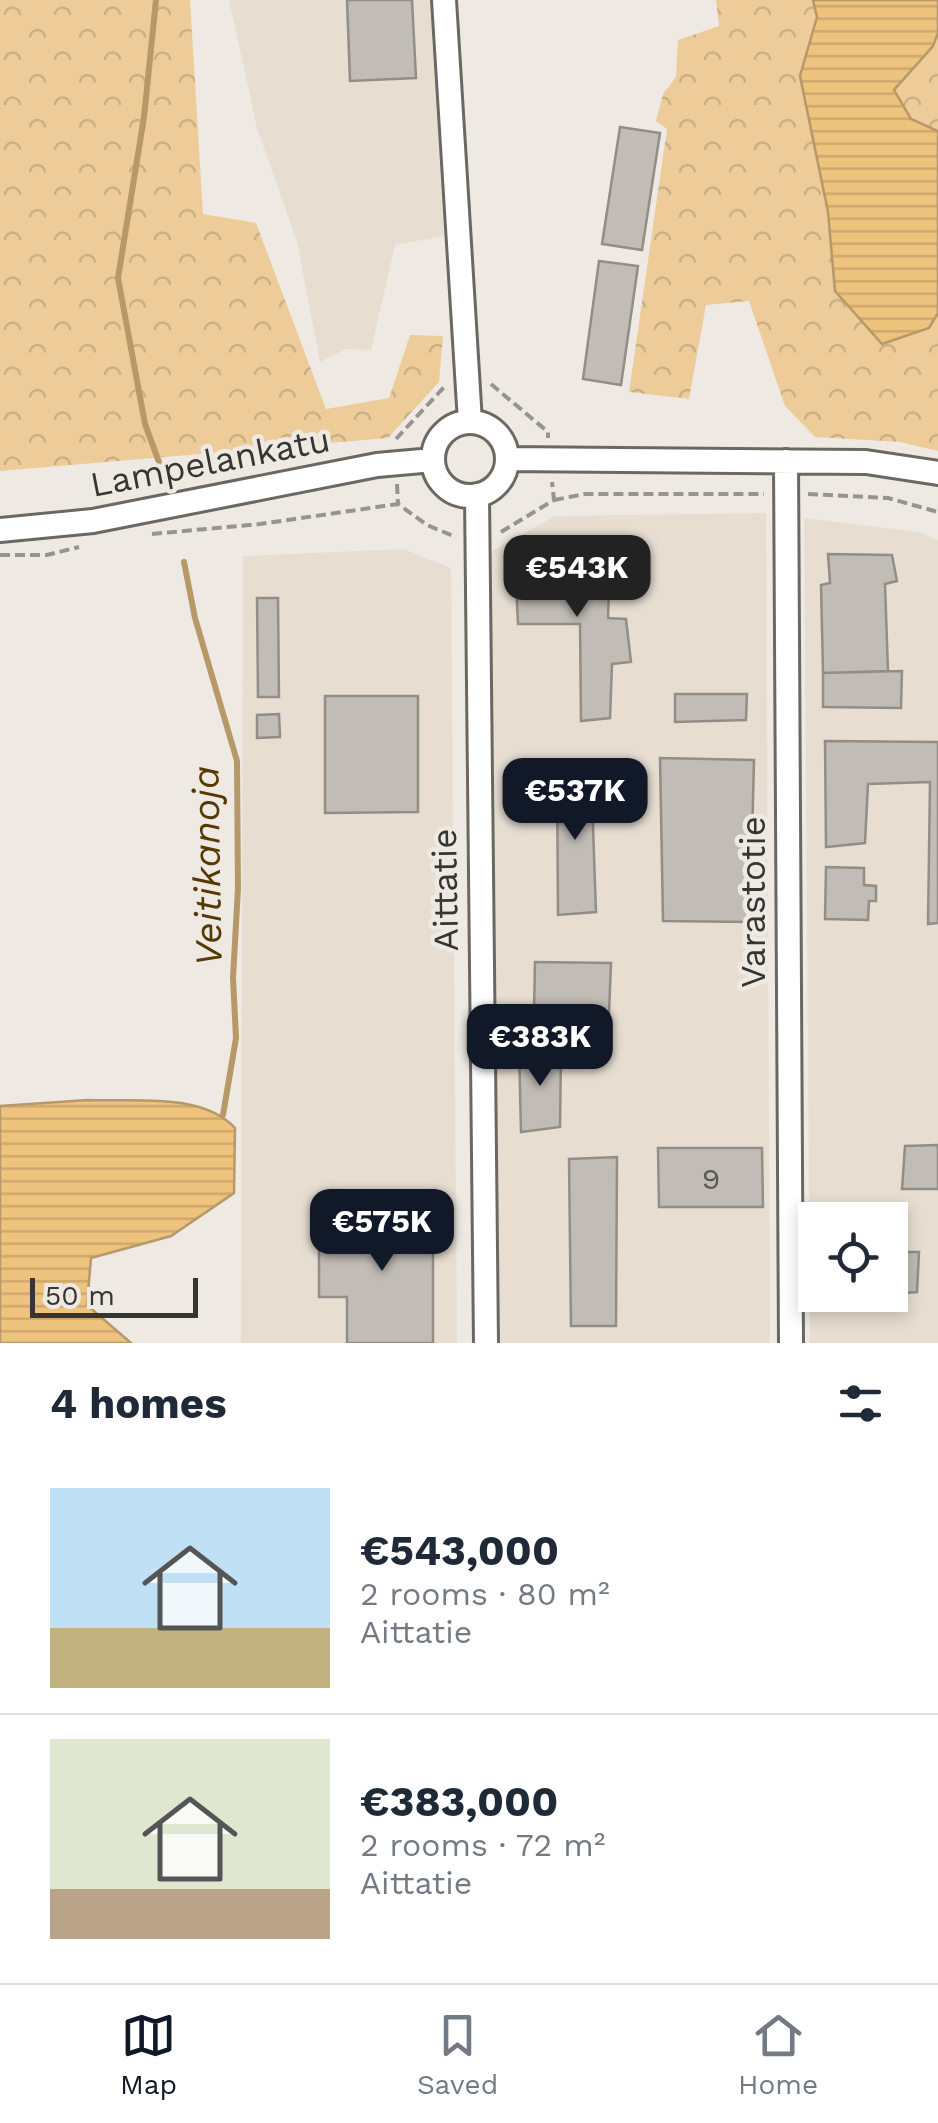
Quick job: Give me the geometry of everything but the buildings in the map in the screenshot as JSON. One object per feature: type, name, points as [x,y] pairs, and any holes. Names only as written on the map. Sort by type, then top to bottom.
[{"type":"street","points":[[444,0],[470,422]]},
{"type":"street","points":[[470,422],[482,424],[500,437],[507,459],[499,483],[477,496],[452,492],[442,484],[433,460],[440,438],[448,429],[470,422]]},
{"type":"street","points":[[507,459],[866,462],[938,474]]},
{"type":"street","name":"Lampelankatu","points":[[0,530],[93,521],[397,462],[433,460]]},
{"type":"street","name":"Varastotie","points":[[786,461],[790,1343]]},
{"type":"street","name":"Aittatie","points":[[477,496],[486,1343]]},
{"type":"path","points":[[398,504],[396,438],[446,384],[486,382],[522,407],[548,432],[554,500]]},
{"type":"path","points":[[151,534],[260,524],[398,504],[452,537],[476,535],[502,532],[554,500],[585,494],[888,498],[938,512]]},
{"type":"path","points":[[0,555],[47,554],[81,546]]},
{"type":"shaded area","points":[[229,0],[430,0],[444,236],[395,245],[371,350],[346,349],[320,362],[297,242],[257,128]]},
{"type":"shaded area","points":[[813,0],[938,0],[938,33],[933,46],[894,90],[911,119],[938,131],[938,313],[929,328],[882,344],[835,291],[828,212],[800,76],[817,17]]},
{"type":"shaded area","points":[[766,513],[770,1343],[500,1343],[489,553],[555,516]]},
{"type":"shaded area","points":[[804,518],[920,532],[938,540],[938,1343],[810,1343],[810,1312],[908,1312],[908,1202],[809,1202]]},
{"type":"shaded area","points":[[404,549],[451,568],[457,1343],[241,1343],[243,556]]},
{"type":"shaded area","points":[[88,1100],[166,1101],[221,1117],[235,1128],[234,1193],[171,1236],[91,1258],[87,1305],[131,1343],[0,1343],[0,1106]]},
{"type":"green space","points":[[0,0],[190,0],[203,214],[256,223],[326,409],[389,398],[410,335],[443,336],[439,382],[388,438],[0,471]]},
{"type":"green space","points":[[716,0],[813,0],[817,17],[800,76],[828,212],[835,291],[929,328],[938,313],[938,451],[900,442],[815,437],[785,406],[749,301],[706,305],[689,399],[629,392],[667,129],[656,121],[663,94],[676,77],[678,40],[719,26]]},
{"type":"green space","points":[[938,33],[938,131],[911,119],[893,90],[933,46]]},
{"type":"waterway","name":"Veitikanoja","points":[[156,0],[144,117],[118,278],[145,424],[163,473]]},
{"type":"waterway","name":"Veitikanoja","points":[[184,562],[195,618],[237,761],[238,888],[233,978],[236,1038],[223,1115]]}]
